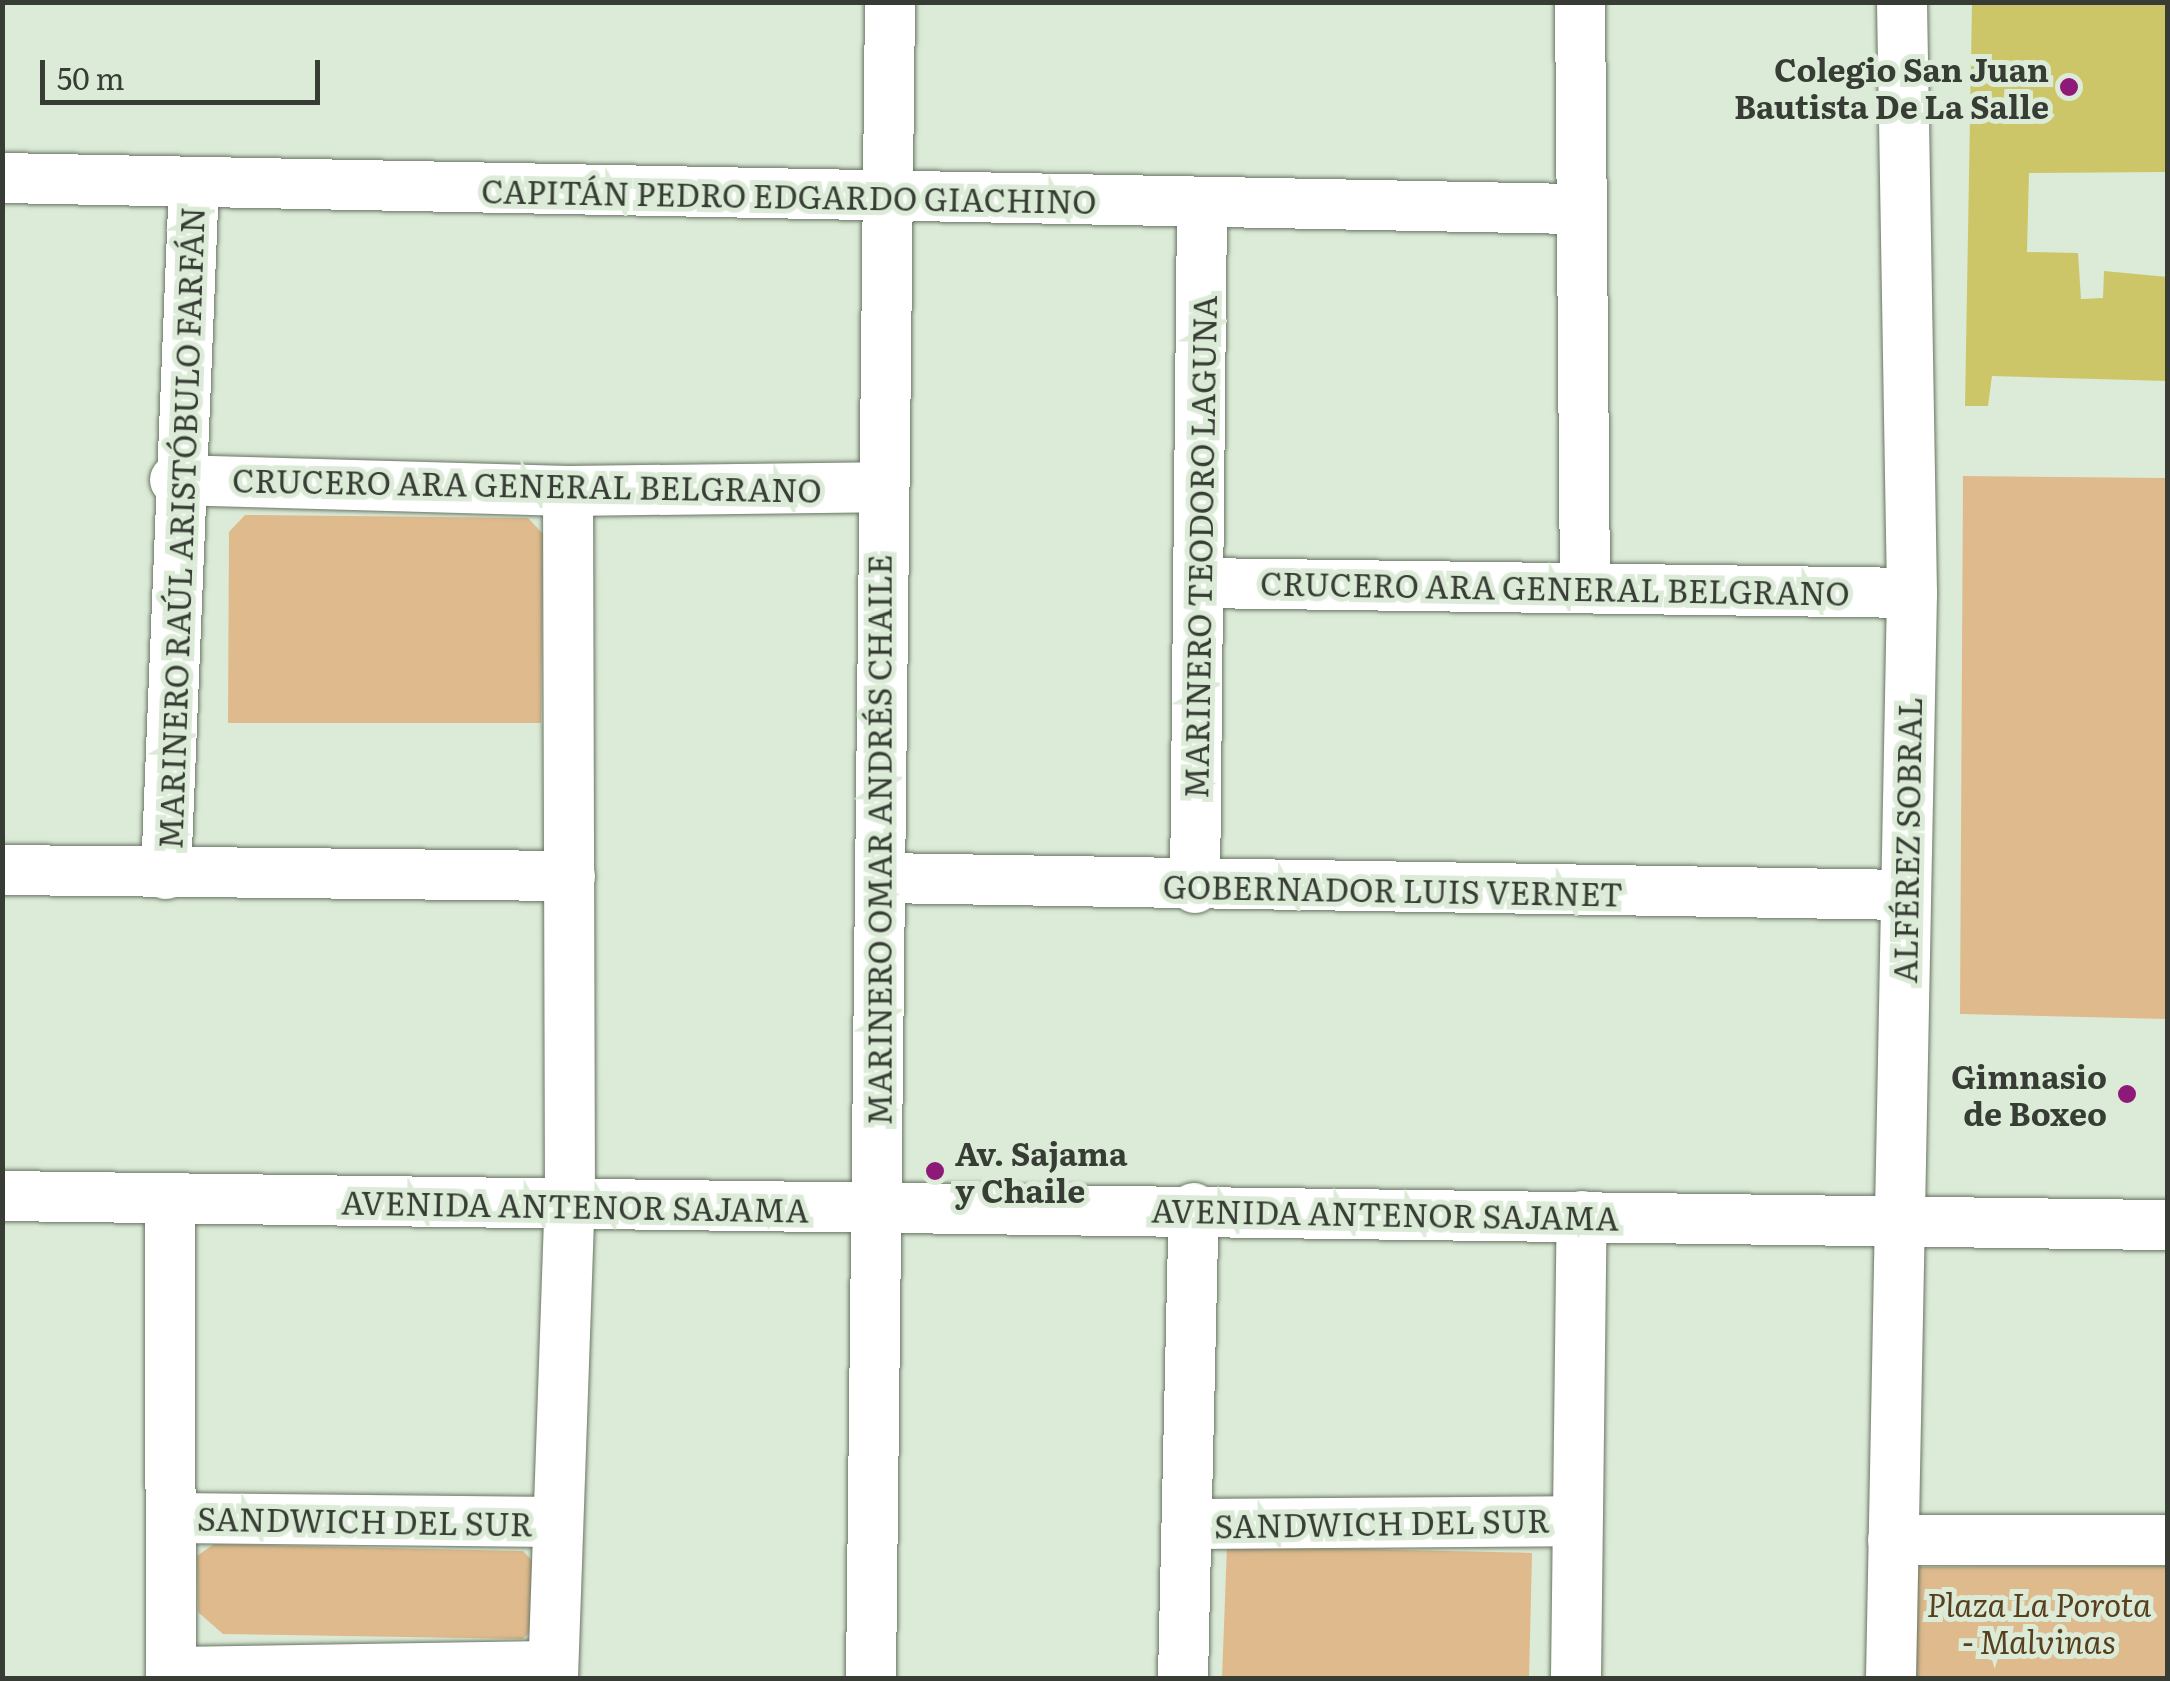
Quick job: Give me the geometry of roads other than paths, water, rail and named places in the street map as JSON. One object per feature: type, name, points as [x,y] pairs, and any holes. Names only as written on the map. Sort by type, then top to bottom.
[{"type":"street","name":"MARINERO OMAR ANDRÉS CHAILE","points":[[871,1678],[882,878],[880,486],[890,2]]},
{"type":"street","points":[[1580,2],[1576,209],[1585,584]]},
{"type":"street","name":"ALFÉREZ SOBRAL","points":[[1891,1678],[1912,593],[1902,2]]},
{"type":"street","name":"CAPITÁN PEDRO EDGARDO GIACHINO","points":[[2,178],[885,195],[1202,206],[1576,209]]},
{"type":"street","name":"MARINERO RAÚL ARISTÓBULO FARFÁN","points":[[166,874],[175,480],[194,183]]},
{"type":"street","name":"MARINERO TEODORO LAGUNA","points":[[1195,888],[1202,206]]},
{"type":"street","name":"CRUCERO ARA GENERAL BELGRANO","points":[[175,480],[568,491],[880,486]]},
{"type":"street","points":[[170,1199],[175,1518],[171,1675],[553,1672],[570,1203],[568,491]]},
{"type":"street","name":"CRUCERO ARA GENERAL BELGRANO","points":[[1199,583],[1585,584],[1912,593]]},
{"type":"street","points":[[2,870],[570,876]]},
{"type":"street","name":"GOBERNADOR LUIS VERNET","points":[[882,878],[1195,888],[1904,895]]},
{"type":"street","name":"AVENIDA ANTENOR SAJAMA","points":[[2,1196],[876,1211],[1194,1208],[2168,1225]]},
{"type":"street","points":[[1183,1678],[1194,1208]]},
{"type":"street","points":[[1576,1678],[1582,1216]]},
{"type":"street","name":"SANDWICH DEL SUR","points":[[175,1518],[556,1522]]},
{"type":"street","name":"SANDWICH DEL SUR","points":[[1188,1524],[1576,1520]]},
{"type":"street","points":[[1893,1540],[2168,1540]]},
{"type":"place","name":"Colegio San Juan Bautista De La Salle","points":[[2069,87]]},
{"type":"place","name":"Gimnasio de Boxeo","points":[[2127,1094]]},
{"type":"place","name":"Av. Sajama y Chaile","points":[[935,1171]]},
{"type":"park label","name":"Plaza La Porota - Malvinas","points":[[2039,1622]]}]
